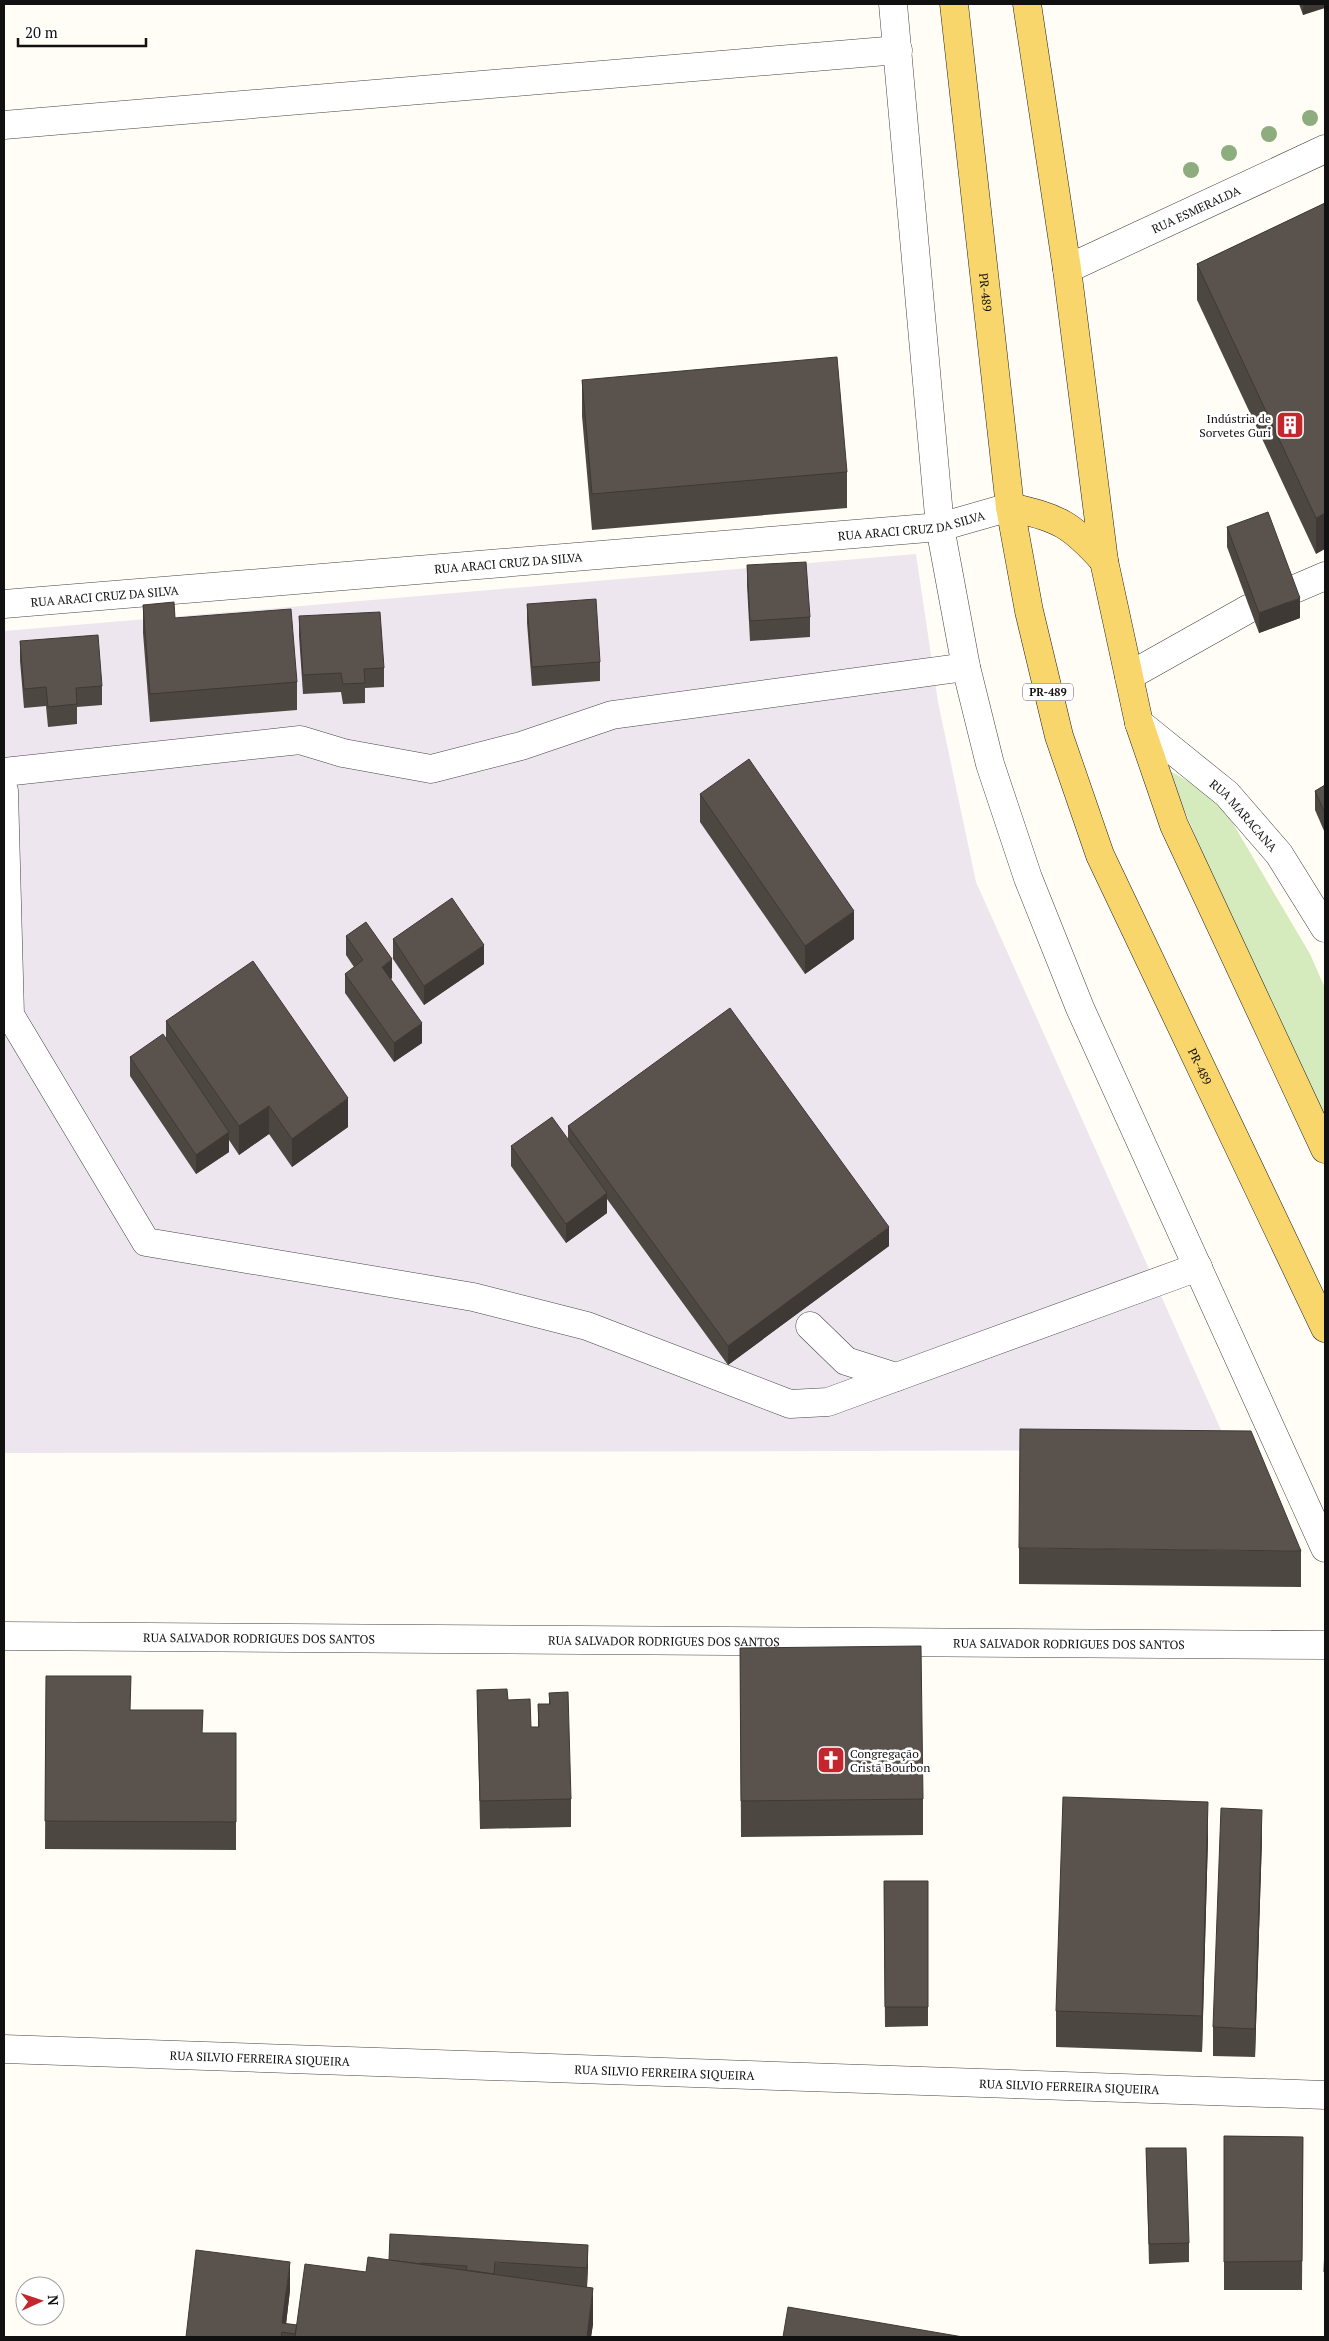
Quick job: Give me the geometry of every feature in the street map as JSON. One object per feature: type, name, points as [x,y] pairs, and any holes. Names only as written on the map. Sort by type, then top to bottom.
[{"type":"main road","name":"PR-489","points":[[954,4],[1010,507],[1029,610],[1059,736],[1100,855],[1325,1328]]},
{"type":"main road","points":[[1027,4],[1067,270],[1104,561],[1139,724],[1174,825],[1325,1149]]},
{"type":"main road","points":[[1010,507],[1047,515],[1079,534],[1104,561]]},
{"type":"street","points":[[894,4],[940,526],[966,667],[990,764],[1028,878],[1080,1008],[1325,1548]]},
{"type":"street","points":[[4,124],[898,50]]},
{"type":"street","name":"RUA ESMERALDA","points":[[1067,270],[1325,148]]},
{"type":"street","name":"RUA ARACI CRUZ DA SILVA","points":[[4,604],[940,526],[1010,507]]},
{"type":"street","points":[[1290,591],[1325,576]]},
{"type":"street","points":[[1129,676],[1250,608]]},
{"type":"street","points":[[4,772],[300,740],[343,753],[431,769],[520,746],[612,715],[966,667]]},
{"type":"street","name":"RUA MARACANA","points":[[1139,724],[1227,794],[1279,854],[1325,928]]},
{"type":"street","points":[[4,791],[10,1015],[146,1242],[482,1299],[587,1326],[790,1404],[828,1402],[1198,1267]]},
{"type":"street","points":[[810,1326],[846,1361],[896,1376]]},
{"type":"street","name":"RUA SALVADOR RODRIGUES DOS SANTOS","points":[[4,1636],[1325,1645]]},
{"type":"street","name":"RUA SILVIO FERREIRA SIQUEIRA","points":[[4,2049],[1325,2095]]},
{"type":"shaded area","points":[[916,554],[938,702],[976,882],[1230,1450],[4,1453],[4,631]]},
{"type":"green space","points":[[1167,769],[1194,785],[1225,810],[1310,954],[1325,988],[1325,1129],[1255,977]]},
{"type":"building","name":"Indústria de Sorvetes Guri","points":[[1325,203],[1325,513],[1316,518],[1197,264]]},
{"type":"building","points":[[837,357],[847,472],[592,494],[582,380]]},
{"type":"building","points":[[1268,512],[1300,598],[1259,613],[1227,527]]},
{"type":"building","points":[[806,562],[810,617],[750,621],[747,565]]},
{"type":"building","points":[[596,599],[600,662],[532,667],[527,604]]},
{"type":"building","points":[[174,602],[175,618],[291,609],[297,682],[150,694],[143,605]]},
{"type":"building","points":[[380,612],[384,668],[364,669],[365,683],[343,684],[341,673],[303,675],[299,616]]},
{"type":"building","points":[[98,635],[102,686],[76,688],[77,704],[48,707],[46,687],[24,689],[20,641]]},
{"type":"building","points":[[749,759],[854,911],[805,946],[700,794]]},
{"type":"building","points":[[1325,785],[1325,813],[1315,791]]},
{"type":"building","points":[[452,898],[484,945],[424,986],[393,939]]},
{"type":"building","points":[[366,922],[392,959],[382,967],[422,1023],[394,1043],[345,974],[363,960],[346,936]]},
{"type":"building","points":[[253,961],[348,1098],[292,1139],[269,1106],[239,1126],[166,1021]]},
{"type":"building","points":[[730,1008],[889,1227],[728,1346],[568,1126]]},
{"type":"building","points":[[163,1034],[229,1132],[196,1155],[130,1057]]},
{"type":"building","points":[[552,1117],[607,1193],[566,1224],[511,1146]]},
{"type":"building","points":[[1020,1429],[1251,1431],[1301,1551],[1019,1548]]},
{"type":"building","name":"Congregação Cristã Bourbon","points":[[921,1646],[923,1799],[741,1801],[740,1648]]},
{"type":"building","points":[[46,1676],[131,1676],[130,1710],[203,1710],[202,1733],[236,1733],[236,1822],[45,1821]]},
{"type":"building","points":[[507,1689],[508,1700],[530,1699],[531,1727],[539,1727],[538,1704],[550,1704],[549,1693],[568,1692],[571,1799],[480,1801],[477,1690]]},
{"type":"building","points":[[1063,1797],[1208,1802],[1202,2016],[1056,2011]]},
{"type":"building","points":[[1221,1808],[1262,1810],[1255,2029],[1213,2027]]},
{"type":"building","points":[[884,1881],[928,1881],[928,2007],[885,2007]]},
{"type":"building","points":[[1224,2136],[1303,2137],[1302,2261],[1224,2262]]},
{"type":"building","points":[[1146,2148],[1186,2148],[1189,2243],[1149,2244]]},
{"type":"building","points":[[390,2234],[588,2245],[587,2268],[495,2262],[494,2274],[466,2270],[467,2266],[421,2264],[389,2260]]},
{"type":"building","points":[[196,2250],[290,2262],[282,2323],[297,2325],[295,2334],[282,2332],[281,2337],[186,2337]]},
{"type":"building","points":[[368,2257],[593,2288],[587,2337],[295,2337],[305,2264],[366,2272]]},
{"type":"building","points":[[788,2307],[963,2337],[783,2337]]},
{"type":"place","name":"Indústria de Sorvetes Guri","points":[[1290,425]]},
{"type":"place","name":"Congregação Cristã Bourbon","points":[[831,1760]]}]
